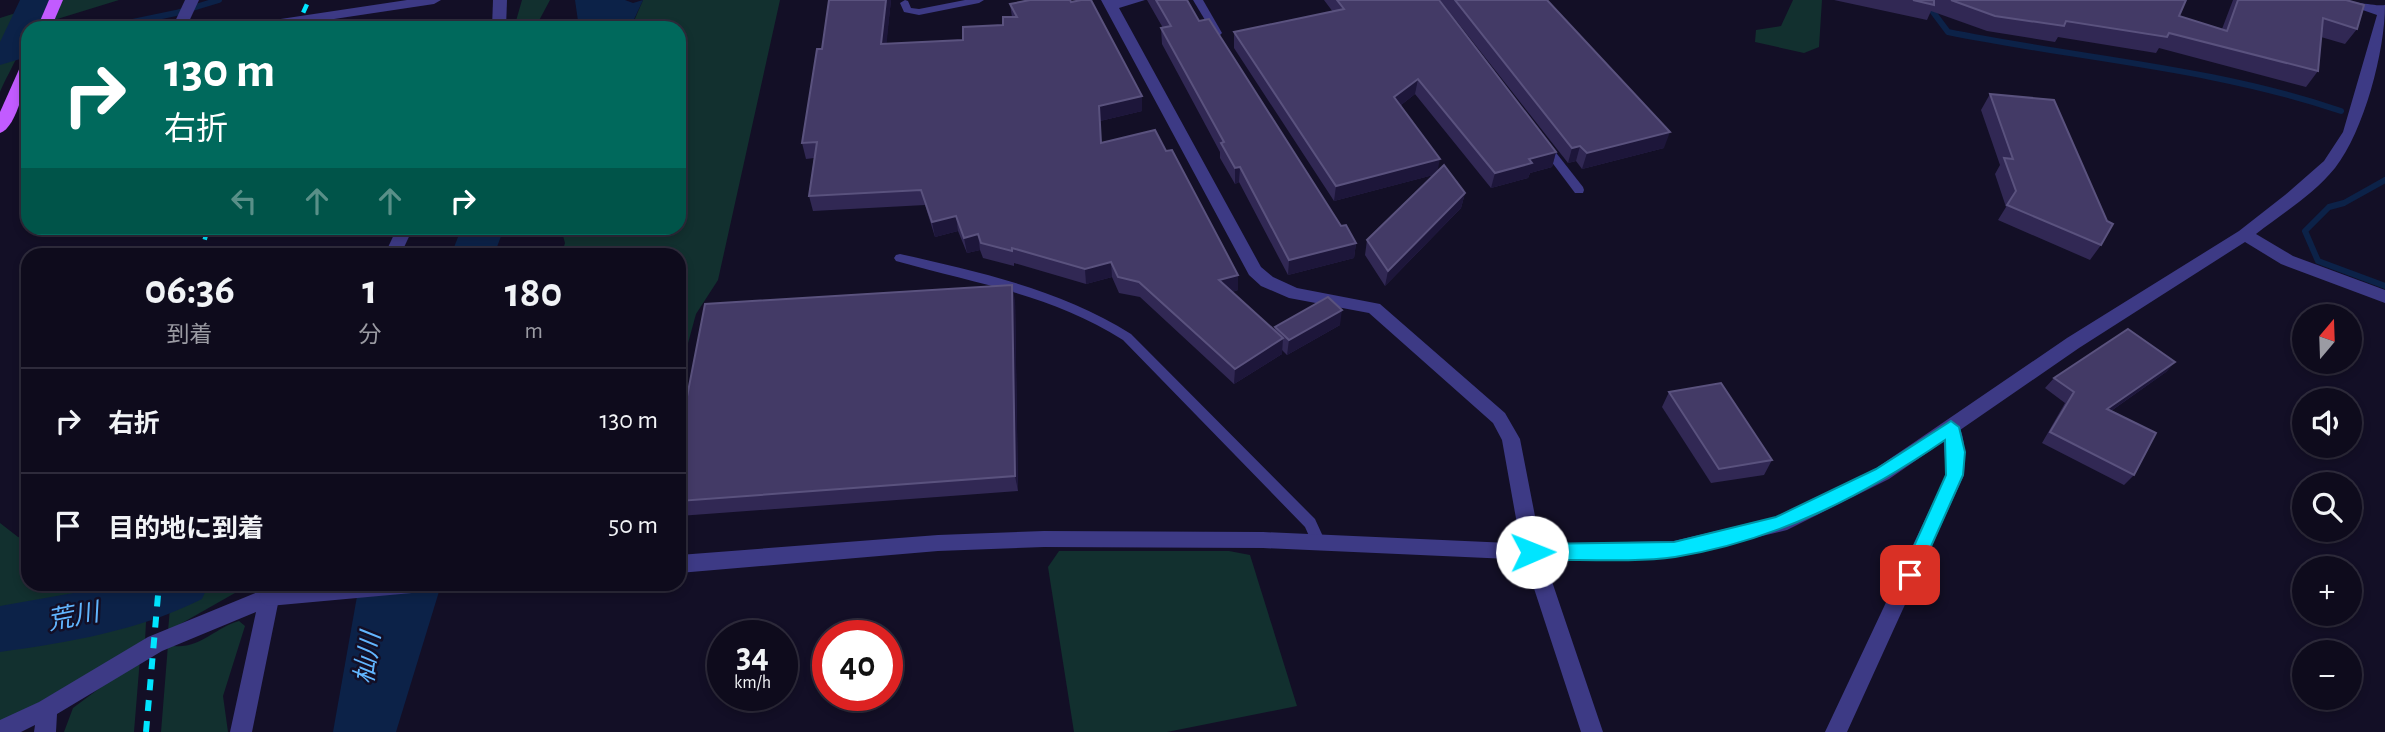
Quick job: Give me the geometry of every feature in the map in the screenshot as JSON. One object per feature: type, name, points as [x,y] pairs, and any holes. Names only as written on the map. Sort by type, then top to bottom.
[{"type":"main road","points":[[47,21],[56,0]]},
{"type":"main road","points":[[0,128],[21,81]]},
{"type":"street","points":[[182,21],[192,0]]},
{"type":"street","points":[[294,21],[434,0]]},
{"type":"street","points":[[499,21],[500,0]]},
{"type":"street","points":[[1138,0],[1109,3],[1248,259],[1264,281],[1291,293],[1351,301],[1374,308],[1499,418],[1511,439],[1532,552],[1592,732]]},
{"type":"street","points":[[686,563],[938,543],[1044,539],[1319,543],[1532,552],[1674,549],[1780,524],[1882,474],[2073,343],[2245,235],[2329,165],[2350,132],[2385,12],[2341,0]]},
{"type":"street","points":[[2245,235],[2287,260],[2385,297]]},
{"type":"street","points":[[1836,732],[1955,475],[1956,452],[1951,427]]},
{"type":"street","points":[[0,731],[47,709],[155,644],[271,591],[329,591]]},
{"type":"street","points":[[241,732],[271,591]]},
{"type":"street","points":[[45,732],[47,709]]},
{"type":"lane","points":[[905,3],[907,10],[919,12],[979,0]]},
{"type":"lane","points":[[1198,0],[1224,45]]},
{"type":"lane","points":[[1538,137],[1579,190]]},
{"type":"lane","points":[[900,258],[1037,296],[1104,320],[1127,337],[1310,523],[1319,543]]},
{"type":"green space","points":[[57,0],[119,0],[51,21],[21,21],[21,50],[0,92],[0,18]]},
{"type":"green space","points":[[522,0],[550,0],[539,21],[516,21]]},
{"type":"green space","points":[[643,0],[780,0],[718,280],[696,314],[686,350],[686,248],[563,248],[563,235],[686,235],[686,21],[634,21]]},
{"type":"green space","points":[[1793,0],[1822,0],[1819,47],[1804,53],[1755,42],[1756,30],[1781,26]]},
{"type":"green space","points":[[0,523],[21,537],[21,591],[148,591],[145,641],[0,725]]},
{"type":"green space","points":[[1059,551],[1229,551],[1250,555],[1297,706],[1167,732],[1074,732],[1048,567]]},
{"type":"green space","points":[[171,591],[238,591],[168,631]]},
{"type":"green space","points":[[239,621],[245,626],[223,696],[228,732],[161,732],[168,645],[197,642]]},
{"type":"green space","points":[[140,658],[134,732],[64,732],[73,708]]},
{"type":"water","points":[[575,0],[625,0],[633,3],[643,0],[633,21],[578,21]]},
{"type":"water","points":[[459,235],[501,235],[497,248],[454,248]]},
{"type":"water","name":"杣川","points":[[358,591],[439,591],[396,732],[333,732]]},
{"type":"building","points":[[829,0],[886,0],[881,44],[963,40],[963,27],[1003,25],[1003,17],[1017,17],[1010,4],[1030,0],[1091,0],[1142,96],[1099,106],[1101,143],[1155,130],[1166,151],[1172,150],[1238,275],[1219,280],[1283,338],[1235,369],[1139,282],[1118,277],[1111,262],[1085,269],[1012,248],[1012,251],[981,243],[978,234],[964,238],[956,216],[932,222],[921,190],[809,196],[817,142],[802,143],[817,49],[822,49]]},
{"type":"building","points":[[1156,0],[1187,0],[1199,21],[1209,19],[1341,226],[1346,225],[1356,243],[1289,260],[1240,167],[1235,168],[1221,143],[1224,142],[1161,28],[1171,26]]},
{"type":"building","points":[[1337,0],[1439,0],[1556,152],[1529,159],[1532,163],[1495,173],[1418,79],[1394,97],[1440,159],[1336,186],[1234,32],[1344,9]]},
{"type":"building","points":[[1455,0],[1547,0],[1670,132],[1587,153],[1580,146],[1572,148]]},
{"type":"building","points":[[1913,0],[1934,0],[1934,5]]},
{"type":"building","points":[[1951,0],[2186,0],[2179,16],[2227,31],[2238,0],[2346,0],[2364,5],[2357,29],[2323,18],[2318,71],[2169,33],[2167,37],[2066,21],[2064,26],[1995,16]]},
{"type":"building","points":[[1990,94],[2054,100],[2107,221],[2113,224],[2101,245],[2007,205],[2016,191],[2004,158],[2013,159]]},
{"type":"building","points":[[1444,165],[1465,193],[1388,271],[1367,240]]},
{"type":"building","points":[[1012,285],[1015,476],[686,500],[686,402],[705,304]]},
{"type":"building","points":[[1328,297],[1342,310],[1289,340],[1275,327]]},
{"type":"building","points":[[2128,329],[2175,362],[2107,409],[2156,433],[2134,475],[2050,432],[2074,392],[2054,378]]},
{"type":"building","points":[[1721,383],[1772,460],[1719,469],[1669,392]]},
{"type":"waterway","points":[[28,21],[37,0]]},
{"type":"waterway","points":[[138,21],[219,0]]},
{"type":"waterway","points":[[1924,0],[1948,32],[2195,74],[2292,96],[2341,111]]},
{"type":"waterway","points":[[0,54],[15,49],[21,36]]},
{"type":"waterway","points":[[15,49],[21,47]]},
{"type":"waterway","points":[[2385,180],[2344,203],[2329,207],[2305,231],[2318,261],[2385,286]]},
{"type":"waterway","name":"荒川","points":[[0,629],[70,619],[142,602],[170,591]]},
{"type":"railway","points":[[299,21],[309,0]]},
{"type":"railway","points":[[202,248],[206,235]]},
{"type":"railway","points":[[146,732],[158,591]]},
{"type":"route","points":[[1532,552],[1674,549],[1780,524],[1882,474],[1951,427],[1956,452],[1955,475],[1910,575]]}]
